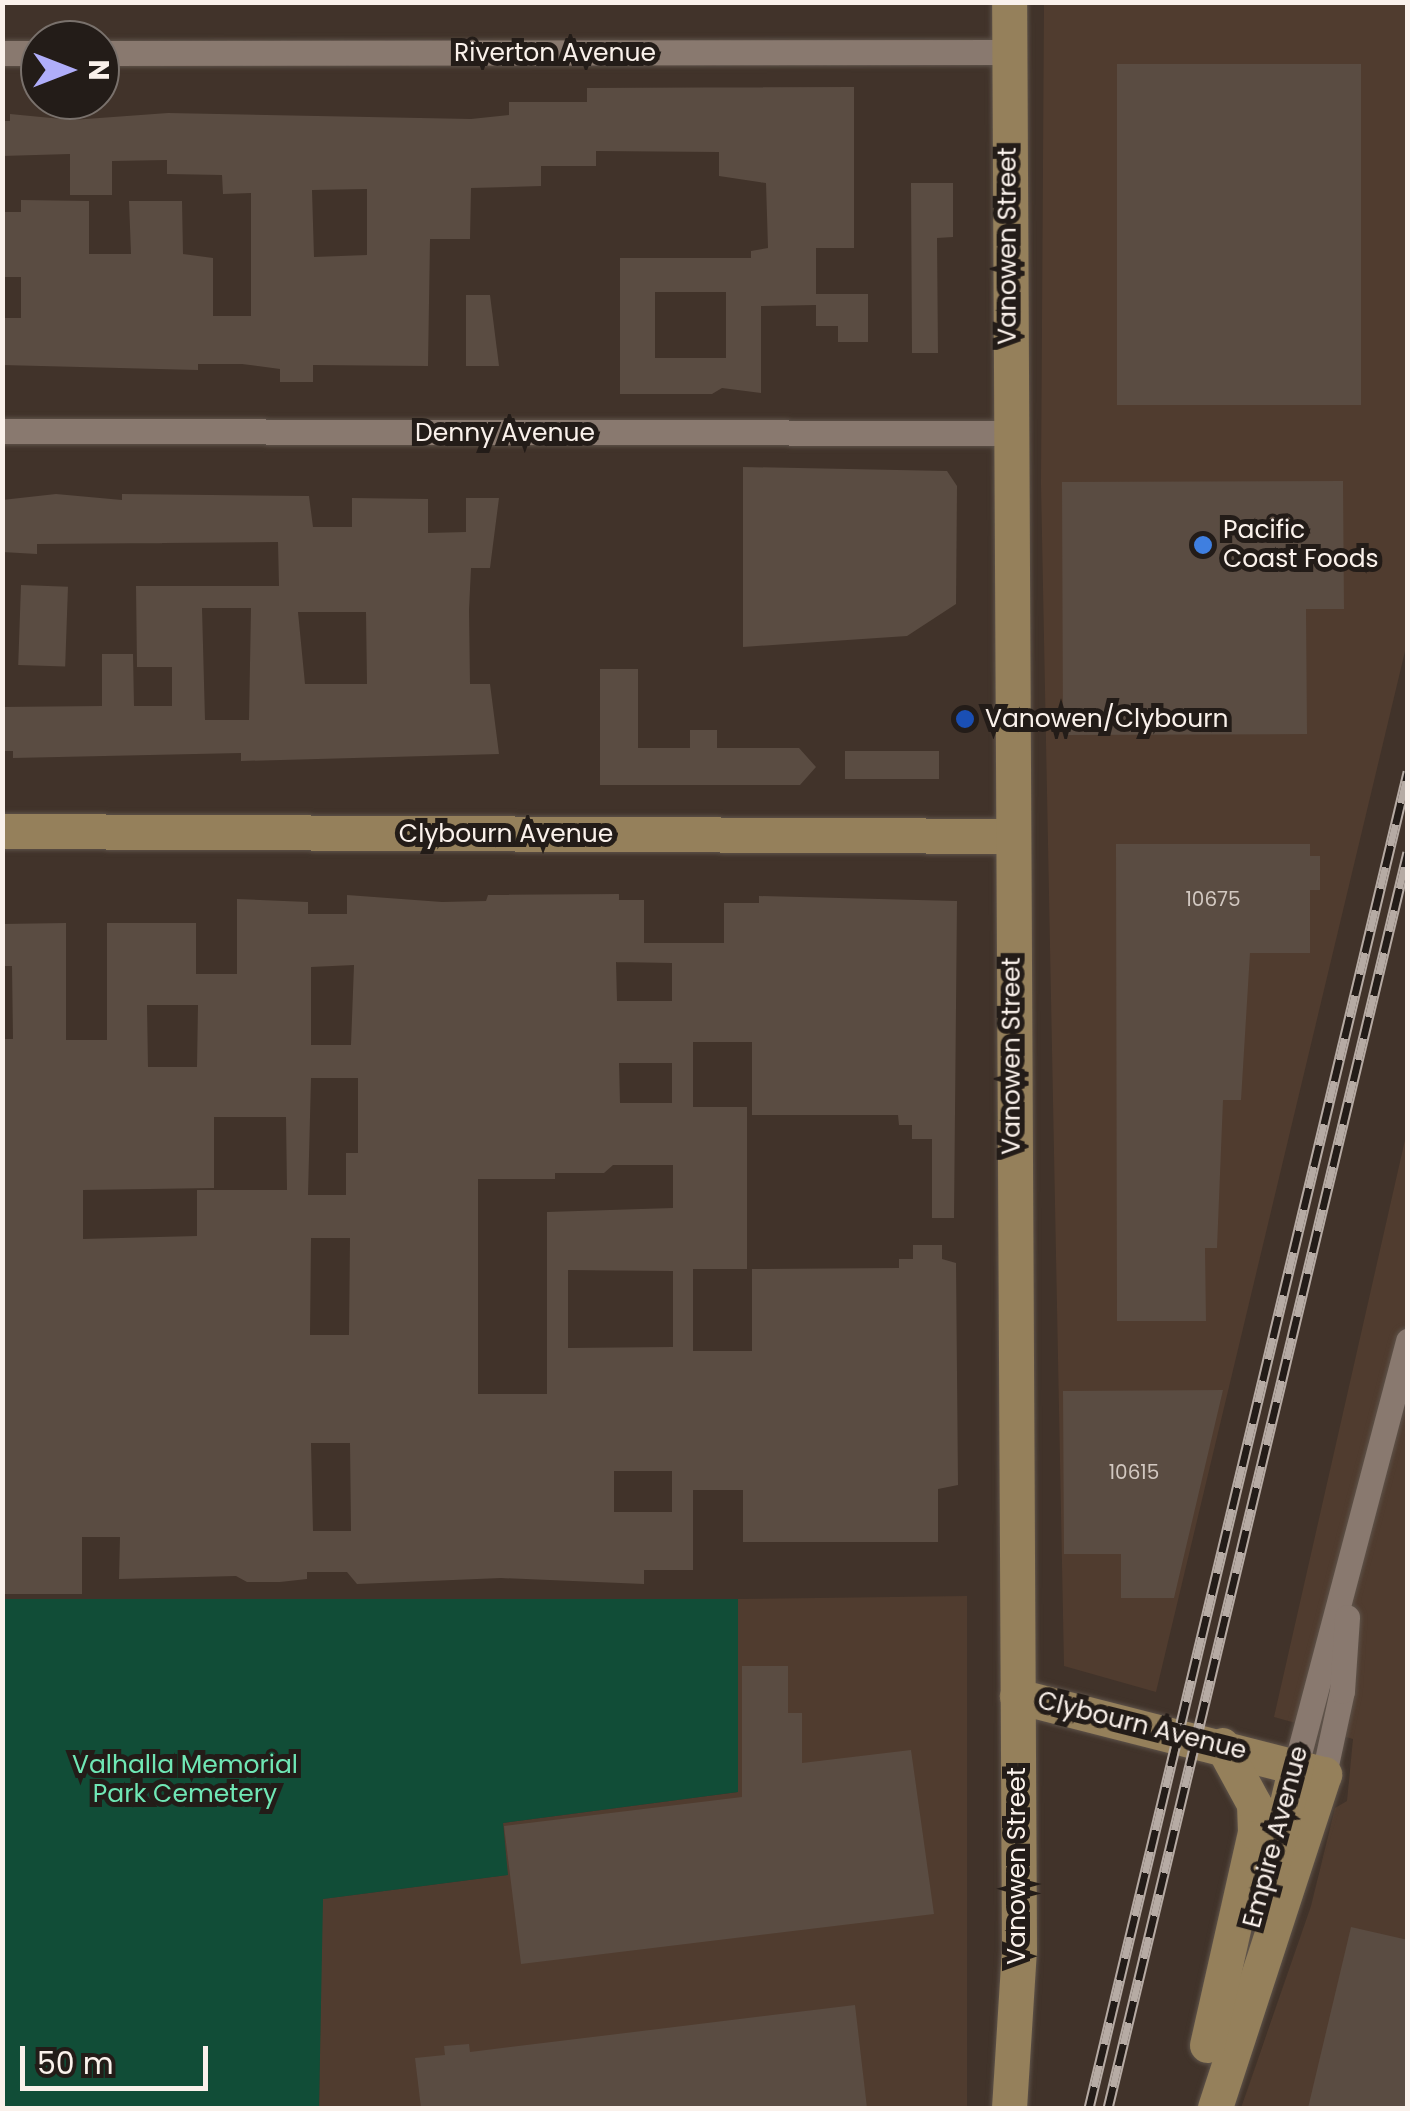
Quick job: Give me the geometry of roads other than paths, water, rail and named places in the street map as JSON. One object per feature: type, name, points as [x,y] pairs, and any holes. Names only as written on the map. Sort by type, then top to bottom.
[{"type":"main road","name":"Vanowen Street","points":[[1009,2],[1010,836],[1019,1950],[1009,2108]]},
{"type":"main road","name":"Clybourn Avenue","points":[[2,831],[1010,836]]},
{"type":"main road","name":"Clybourn Avenue","points":[[1017,1696],[1310,1770]]},
{"type":"main road","points":[[1207,2046],[1255,1832],[1254,1804],[1222,1745]]},
{"type":"main road","name":"Empire Avenue","points":[[1191,2108],[1207,2046],[1310,1770]]},
{"type":"main road","name":"Empire Avenue","points":[[1215,2108],[1310,1770]]},
{"type":"street","name":"Riverton Avenue","points":[[120,53],[1010,52]]},
{"type":"street","name":"Denny Avenue","points":[[2,432],[1008,433]]},
{"type":"street","name":"Empire Avenue","points":[[1310,1770],[1352,1563],[1408,1341]]},
{"type":"railway","points":[[1089,2108],[1408,772]]},
{"type":"railway","points":[[1108,2108],[1408,852]]},
{"type":"place","name":"Pacific Coast Foods","points":[[1203,545]]},
{"type":"place","name":"Vanowen/Clybourn","points":[[965,719]]},
{"type":"park label","name":"Valhalla Memorial Park Cemetery","points":[[185,1780]]}]
